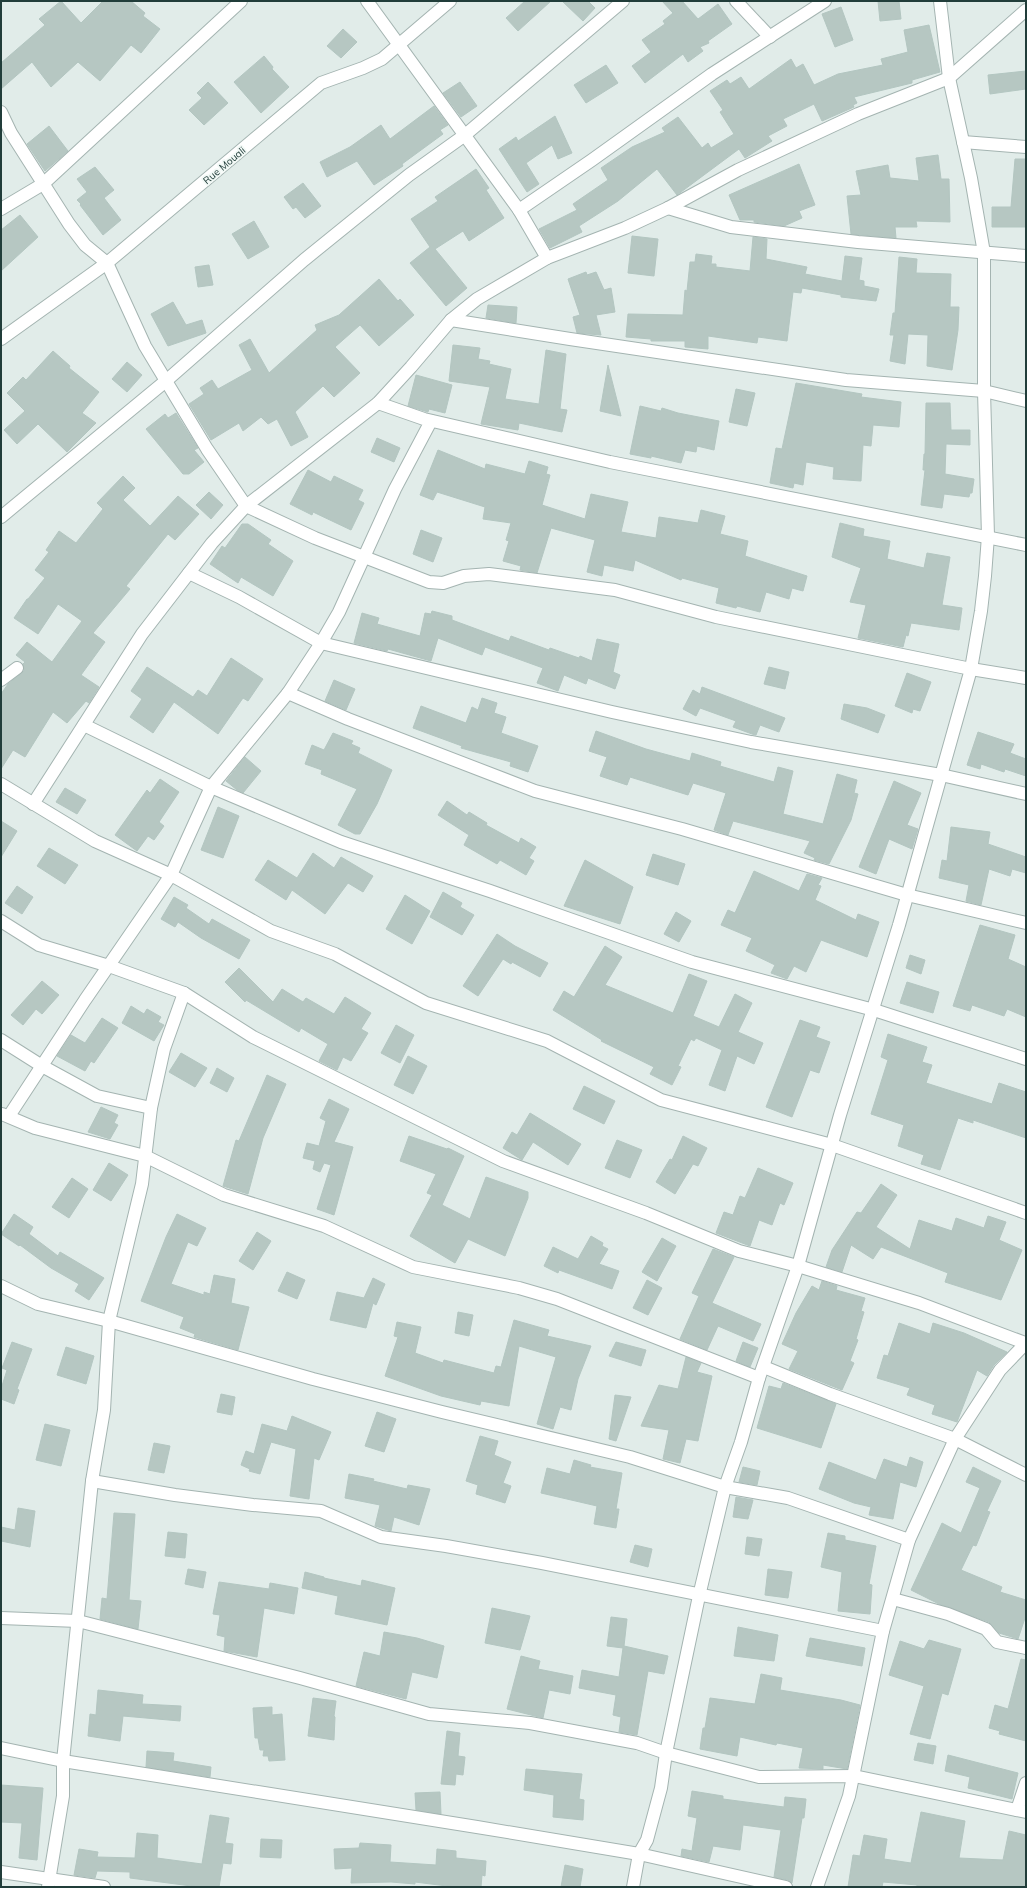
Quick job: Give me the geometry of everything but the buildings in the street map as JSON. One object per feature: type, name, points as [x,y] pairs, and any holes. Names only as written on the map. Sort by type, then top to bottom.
[{"type":"street","points":[[1,209],[43,184],[241,1]]},
{"type":"street","points":[[367,1],[519,210],[547,258]]},
{"type":"street","name":"Rue Mouali","points":[[1,339],[107,263],[321,83],[382,59],[450,1]]},
{"type":"street","points":[[1,517],[167,380],[304,260],[409,175],[465,134],[623,1]]},
{"type":"street","points":[[736,1],[770,37]]},
{"type":"street","points":[[519,210],[712,74],[825,1]]},
{"type":"street","points":[[633,1887],[639,1854],[647,1840],[661,1788],[666,1753],[698,1596],[725,1487],[798,1266],[832,1145],[874,1010],[971,669],[985,576],[988,536],[984,392],[984,253],[949,78],[940,1]]},
{"type":"street","points":[[33,804],[142,634],[212,543],[246,506],[378,403],[411,367],[450,320],[477,299],[547,258],[625,228],[668,208],[738,170],[858,114],[949,78],[1026,10]]},
{"type":"street","points":[[1,112],[12,133],[69,224],[85,244],[107,263],[145,346],[167,380],[207,449],[246,506],[285,525],[428,582],[443,583],[464,576],[489,574],[615,590],[716,617],[971,669],[1026,678]]},
{"type":"street","points":[[963,142],[1026,146]]},
{"type":"street","points":[[668,208],[731,227],[858,242],[1026,256]]},
{"type":"street","points":[[450,320],[846,380],[984,392],[1026,401]]},
{"type":"street","points":[[378,403],[431,420],[610,462],[988,536],[1026,545]]},
{"type":"street","points":[[431,420],[395,489],[365,558],[339,612],[321,643],[288,693],[211,786],[171,875],[42,1066],[5,1115],[35,1128],[145,1156],[224,1195],[324,1226],[413,1267],[519,1288],[557,1299],[762,1373],[830,1394],[955,1439],[1026,1475]]},
{"type":"street","points":[[188,573],[239,597],[321,643],[612,712],[750,742],[941,775],[1026,794]]},
{"type":"street","points":[[1,680],[17,668]]},
{"type":"street","points":[[288,693],[348,719],[535,791],[675,827],[907,895],[1026,923]]},
{"type":"street","points":[[84,725],[211,786],[341,842],[490,891],[692,962],[874,1010],[1026,1059]]},
{"type":"street","points":[[1,784],[95,841],[171,875],[270,932],[335,954],[426,1003],[546,1041],[661,1100],[832,1145],[1026,1213]]},
{"type":"street","points":[[1,921],[39,945],[109,966],[184,993],[254,1037],[503,1162],[646,1213],[739,1251],[798,1266],[919,1303],[1026,1343],[1000,1370],[955,1439],[909,1540],[883,1631],[849,1796],[817,1887]]},
{"type":"street","points":[[49,1883],[63,1796],[63,1761],[92,1481],[104,1410],[109,1321],[142,1184],[151,1108],[164,1049],[184,993]]},
{"type":"street","points":[[1,1040],[42,1066],[97,1096],[151,1108]]},
{"type":"street","points":[[1,1286],[38,1304],[109,1321],[321,1381],[442,1412],[630,1457],[725,1487],[788,1498],[909,1540]]},
{"type":"street","points":[[92,1481],[175,1495],[253,1505],[321,1511],[381,1538],[446,1546],[542,1563],[698,1596],[795,1613],[883,1631]]},
{"type":"street","points":[[893,1599],[948,1614],[986,1629],[997,1642],[1026,1648]]},
{"type":"street","points":[[1,1618],[78,1621],[300,1678],[428,1714],[530,1723],[637,1743],[666,1753],[760,1777],[854,1776],[1021,1811],[1026,1783]]},
{"type":"street","points":[[1,1748],[63,1761],[639,1854],[786,1887]]},
{"type":"street","points":[[1,1872],[49,1883],[104,1887]]}]
